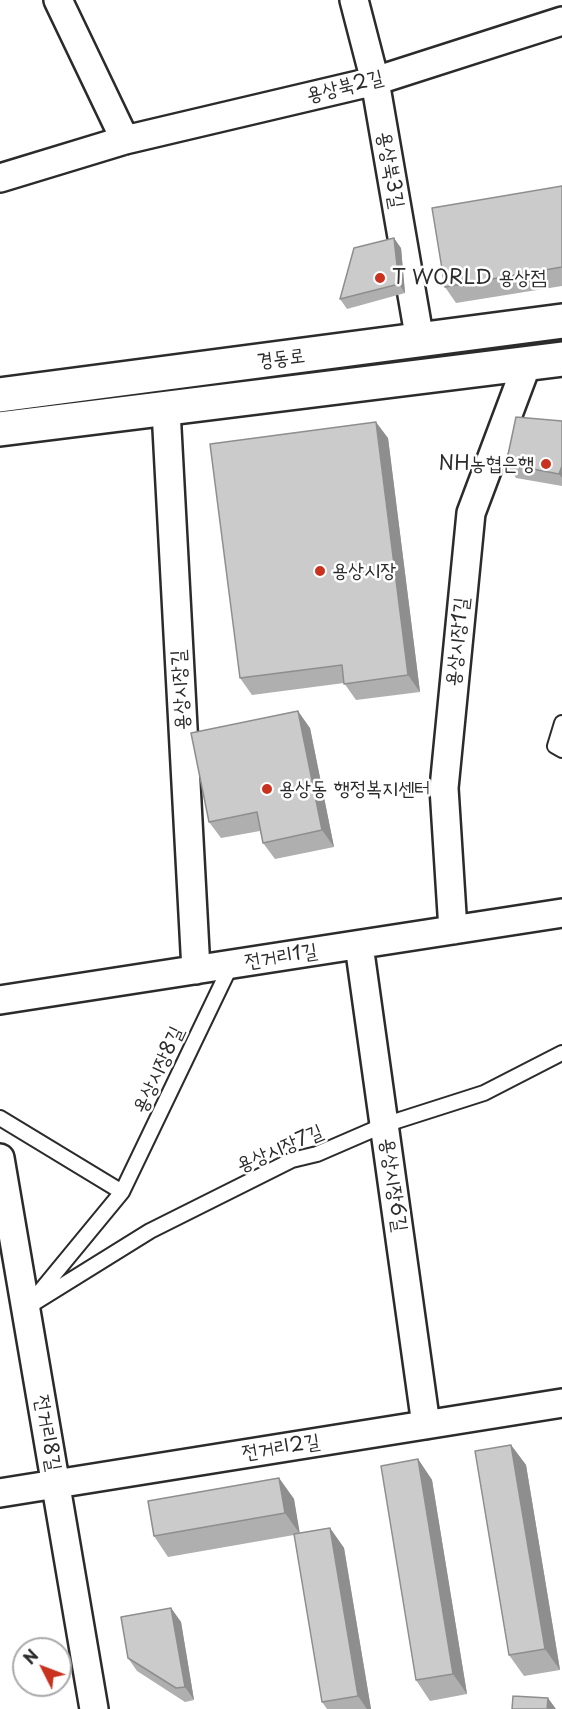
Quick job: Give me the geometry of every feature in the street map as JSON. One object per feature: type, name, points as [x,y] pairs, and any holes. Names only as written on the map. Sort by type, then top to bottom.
[{"type":"street","points":[[58,0],[125,140]]},
{"type":"street","name":"용상북3길","points":[[354,0],[375,81],[420,341]]},
{"type":"street","name":"용상북2길","points":[[0,178],[125,140],[375,81],[562,21]]},
{"type":"street","name":"경동로","points":[[0,395],[562,321]]},
{"type":"street","name":"경동로","points":[[0,429],[562,359]]},
{"type":"street","name":"용상시장1길","points":[[453,930],[444,788],[471,513],[527,364]]},
{"type":"street","name":"용상시장길","points":[[166,410],[196,970]]},
{"type":"street","name":"전거리1길","points":[[0,1000],[562,913]]},
{"type":"street","name":"용상시장6길","points":[[359,945],[426,1425]]},
{"type":"street","name":"전거리8길","points":[[0,1158],[94,1709]]},
{"type":"street","name":"전거리2길","points":[[0,1493],[562,1403]]},
{"type":"lane","points":[[562,723],[555,746],[562,750]]},
{"type":"lane","name":"용상시장8길","points":[[26,1308],[122,1192],[231,965]]},
{"type":"lane","name":"용상시장7길","points":[[26,1308],[150,1231],[292,1160],[317,1154],[384,1125],[484,1093],[562,1053]]},
{"type":"lane","points":[[0,1118],[122,1192]]},
{"type":"building","points":[[562,186],[562,267],[445,287],[432,208]]},
{"type":"building","points":[[394,238],[399,284],[340,299],[354,248]]},
{"type":"building","points":[[516,417],[562,421],[562,466],[559,474],[506,464]]},
{"type":"building","name":"용상시장","points":[[376,422],[408,675],[344,684],[342,665],[240,678],[210,444]]},
{"type":"building","name":"용상동 행정복지센터","points":[[298,711],[322,830],[263,843],[257,812],[209,822],[191,733]]},
{"type":"building","points":[[511,1445],[545,1649],[509,1655],[475,1451]]},
{"type":"building","points":[[418,1459],[453,1674],[416,1680],[381,1466]]},
{"type":"building","points":[[279,1478],[285,1513],[154,1536],[148,1501]]},
{"type":"building","points":[[330,1528],[358,1696],[322,1702],[294,1534]]},
{"type":"building","points":[[171,1608],[185,1687],[176,1688],[128,1658],[121,1617]]},
{"type":"building","points":[[513,1696],[548,1698],[547,1709],[512,1709]]},
{"type":"place","name":"T WORLD 용상점","points":[[380,278]]},
{"type":"place","name":"NH농협은행","points":[[546,464]]},
{"type":"place","name":"용상시장","points":[[320,571]]},
{"type":"place","name":"용상동 행정복지센터","points":[[267,789]]}]
